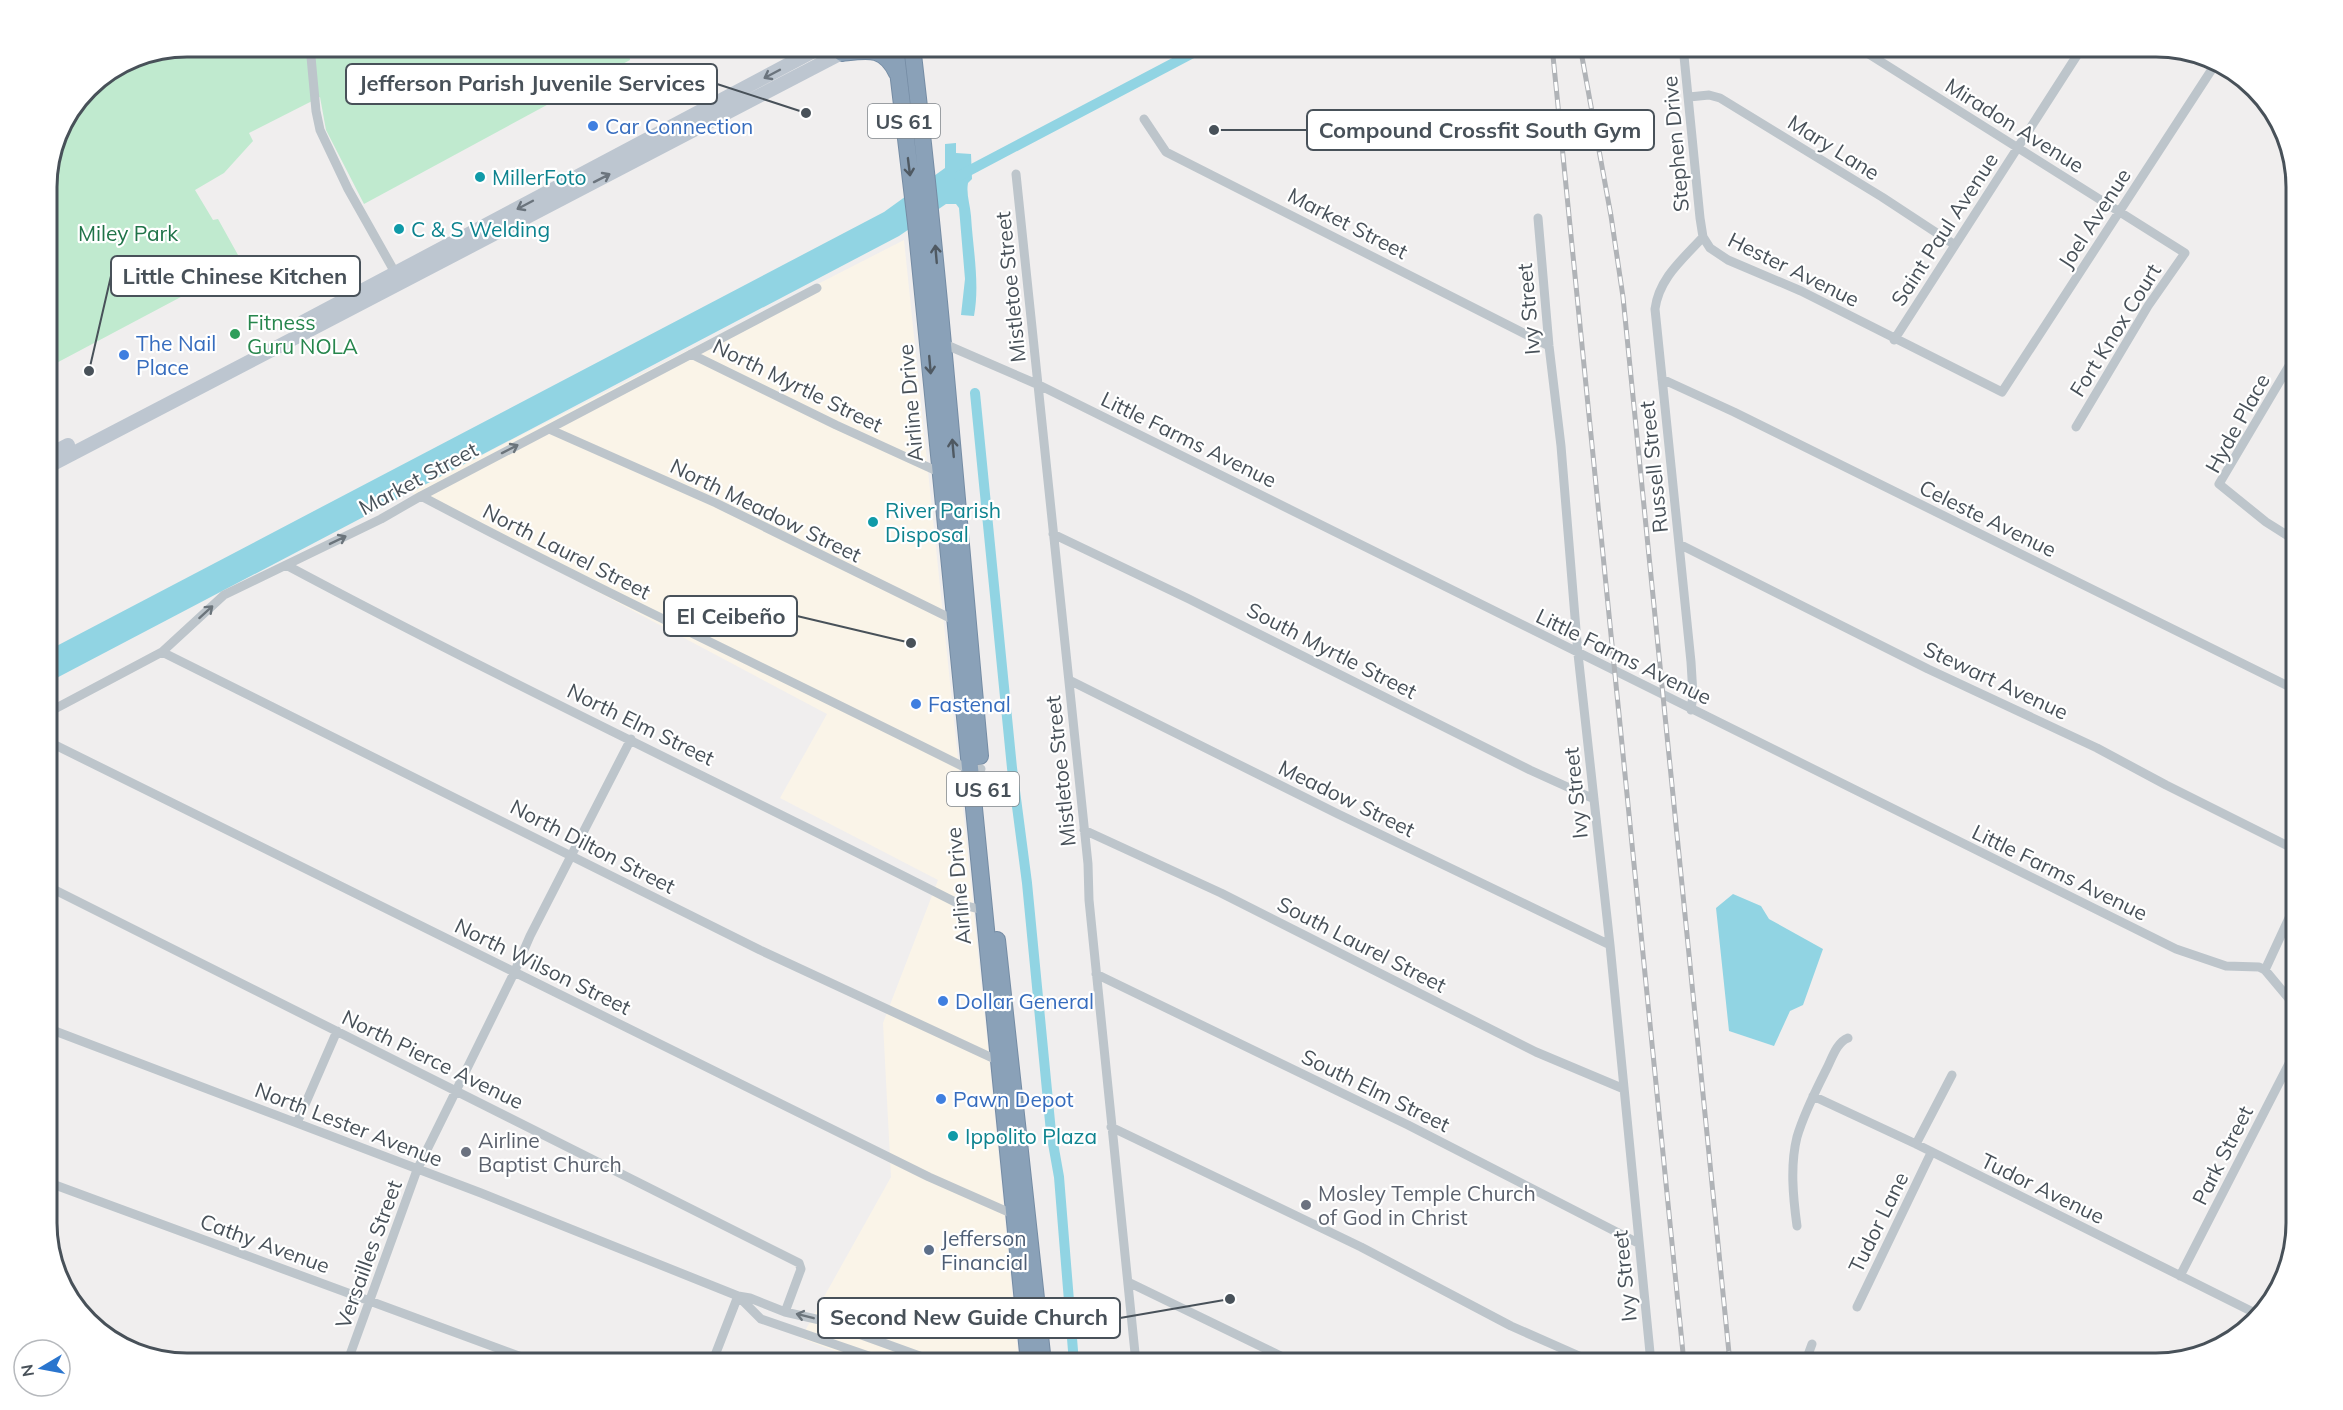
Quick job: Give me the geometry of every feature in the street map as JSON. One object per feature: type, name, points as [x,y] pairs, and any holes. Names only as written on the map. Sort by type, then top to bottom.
[{"type":"highway","points":[[886,57],[892,62],[899,76]]},
{"type":"highway","name":"Airline Drive","points":[[896,57],[927,340],[947,474],[1020,1216],[1028,1353]]},
{"type":"highway","name":"Airline Drive","points":[[913,57],[945,344],[947,474]]},
{"type":"highway","name":"Airline Drive","points":[[975,769],[983,910],[1004,1063]]},
{"type":"highway","name":"Airline Drive","points":[[1020,1216],[1041,1353]]},
{"type":"main road","points":[[57,462],[803,57]]},
{"type":"main road","points":[[57,451],[834,57]]},
{"type":"street","points":[[311,57],[320,130],[348,189],[398,278]]},
{"type":"street","name":"Stephen Drive","points":[[1684,57],[1703,237]]},
{"type":"street","name":"Miradon Avenue","points":[[1873,57],[2185,253]]},
{"type":"street","name":"Saint Paul Avenue","points":[[1894,340],[2076,57]]},
{"type":"street","name":"Joel Avenue","points":[[2002,392],[2212,70]]},
{"type":"street","name":"Mary Lane","points":[[1689,97],[1709,95],[1720,98],[1882,197],[1955,245]]},
{"type":"street","name":"Market Street","points":[[1144,119],[1166,152],[1549,346]]},
{"type":"street","name":"Mistletoe Street","points":[[1016,174],[1069,680],[1135,1353]]},
{"type":"street","name":"Ivy Street","points":[[1538,218],[1549,346],[1561,446],[1578,654],[1610,945],[1650,1353]]},
{"type":"street","name":"Hester Avenue","points":[[1703,237],[1710,249],[1728,260],[1801,291],[1894,340],[2002,392]]},
{"type":"street","name":"Russell Street","points":[[1691,710],[1693,695],[1691,662],[1655,309],[1666,277],[1703,237]]},
{"type":"street","name":"Fort Knox Court","points":[[2076,427],[2148,306],[2185,253]]},
{"type":"street","name":"Market Street","points":[[57,708],[162,652],[224,596],[381,519],[817,288]]},
{"type":"street","name":"Little Farms Avenue","points":[[927,340],[945,344],[1039,384],[1578,654],[2176,949],[2226,966],[2265,970]]},
{"type":"street","name":"North Myrtle Street","points":[[691,354],[836,425],[947,474]]},
{"type":"street","name":"Hyde Place","points":[[2286,371],[2219,484],[2238,502],[2286,535]]},
{"type":"street","name":"Celeste Avenue","points":[[1662,380],[1734,412],[2286,685]]},
{"type":"street","name":"North Meadow Street","points":[[549,429],[716,503],[961,621]]},
{"type":"street","name":"North Laurel Street","points":[[421,496],[702,639],[975,769]]},
{"type":"street","name":"South Myrtle Street","points":[[1053,534],[1190,599],[1530,770],[1594,799]]},
{"type":"street","name":"Stewart Avenue","points":[[1679,544],[1928,669],[2097,748],[2286,845]]},
{"type":"street","name":"North Elm Street","points":[[286,565],[416,634],[959,904],[983,910]]},
{"type":"street","name":"North Dilton Street","points":[[162,652],[572,854],[760,950],[1004,1063]]},
{"type":"street","name":"Meadow Street","points":[[1069,680],[1338,814],[1610,945]]},
{"type":"street","name":"Versailles Street","points":[[351,1353],[417,1170],[530,936],[631,739]]},
{"type":"street","name":"North Wilson Street","points":[[57,746],[937,1181],[1020,1216]]},
{"type":"street","name":"South Laurel Street","points":[[1084,830],[1221,893],[1536,1052],[1623,1089]]},
{"type":"street","name":"North Pierce Avenue","points":[[57,891],[801,1265],[785,1311]]},
{"type":"street","points":[[2286,925],[2265,970],[2286,995]]},
{"type":"street","name":"South Elm Street","points":[[1096,974],[1408,1125],[1638,1242]]},
{"type":"street","name":"North Lester Avenue","points":[[57,1032],[648,1259],[738,1296],[820,1320],[909,1352]]},
{"type":"street","points":[[297,1123],[337,1032]]},
{"type":"street","points":[[1797,1226],[1793,1166],[1797,1137],[1813,1096],[1839,1045],[1848,1038]]},
{"type":"street","name":"Park Street","points":[[2180,1276],[2286,1069]]},
{"type":"street","points":[[1916,1144],[1952,1075]]},
{"type":"street","name":"Tudor Avenue","points":[[1813,1096],[1916,1144],[2251,1311]]},
{"type":"street","points":[[1111,1127],[1361,1247],[1511,1326],[1571,1353]]},
{"type":"street","name":"Tudor Lane","points":[[1857,1307],[1931,1153]]},
{"type":"street","name":"Cathy Avenue","points":[[57,1186],[509,1353]]},
{"type":"street","points":[[1128,1282],[1273,1353]]},
{"type":"street","points":[[716,1353],[738,1296]]},
{"type":"street","name":"North Lester Avenue","points":[[738,1296],[761,1319],[858,1353]]},
{"type":"street","points":[[1809,1353],[1812,1344]]},
{"type":"shaded area","points":[[904,240],[1018,1353],[840,1353],[801,1338],[891,1177],[883,1023],[938,880],[780,798],[827,714],[410,492]]},
{"type":"green space","name":"Miley Park","points":[[630,57],[630,60],[364,204],[326,130],[320,97],[249,133],[253,141],[224,173],[195,190],[213,220],[218,219],[243,264],[57,363],[57,178],[59,161],[70,129],[89,101],[101,89],[129,70],[170,58]]},
{"type":"water","points":[[956,143],[956,153],[971,154],[972,179],[968,183],[967,191],[976,279],[974,316],[961,315],[965,279],[959,208],[956,204],[946,204],[899,236],[57,678],[57,646],[884,212],[945,168],[945,144]]},
{"type":"water","points":[[1733,894],[1761,906],[1769,919],[1823,949],[1803,1005],[1790,1011],[1774,1046],[1729,1031],[1716,908]]},
{"type":"waterway","points":[[959,176],[1185,57]]},
{"type":"waterway","points":[[975,393],[1012,768],[1027,883],[1051,1132],[1059,1177],[1073,1353]]},
{"type":"railway","points":[[1553,57],[1683,1353]]},
{"type":"railway","points":[[1582,57],[1611,216],[1623,297],[1729,1353]]},
{"type":"place","name":"Jefferson Parish Juvenile Services","points":[[806,113]]},
{"type":"place","name":"Car Connection","points":[[593,126]]},
{"type":"place","name":"Compound Crossfit South Gym","points":[[1214,130]]},
{"type":"place","name":"MillerFoto","points":[[480,177]]},
{"type":"place","name":"C & S Welding","points":[[399,229]]},
{"type":"place","name":"Fitness Guru NOLA","points":[[235,334]]},
{"type":"place","name":"The Nail Place","points":[[124,355]]},
{"type":"place","name":"Little Chinese Kitchen","points":[[89,371]]},
{"type":"place","name":"River Parish Disposal","points":[[873,522]]},
{"type":"place","name":"El Ceibeño","points":[[911,643]]},
{"type":"place","name":"Fastenal","points":[[916,704]]},
{"type":"place","name":"Dollar General","points":[[943,1001]]},
{"type":"place","name":"Pawn Depot","points":[[941,1099]]},
{"type":"place","name":"Ippolito Plaza","points":[[953,1136]]},
{"type":"place","name":"Airline Baptist Church","points":[[466,1152]]},
{"type":"place","name":"Mosley Temple Church of God in Christ","points":[[1306,1205]]},
{"type":"place","name":"Jefferson Financial","points":[[929,1250]]},
{"type":"place","name":"Second New Guide Church","points":[[1230,1299]]}]
